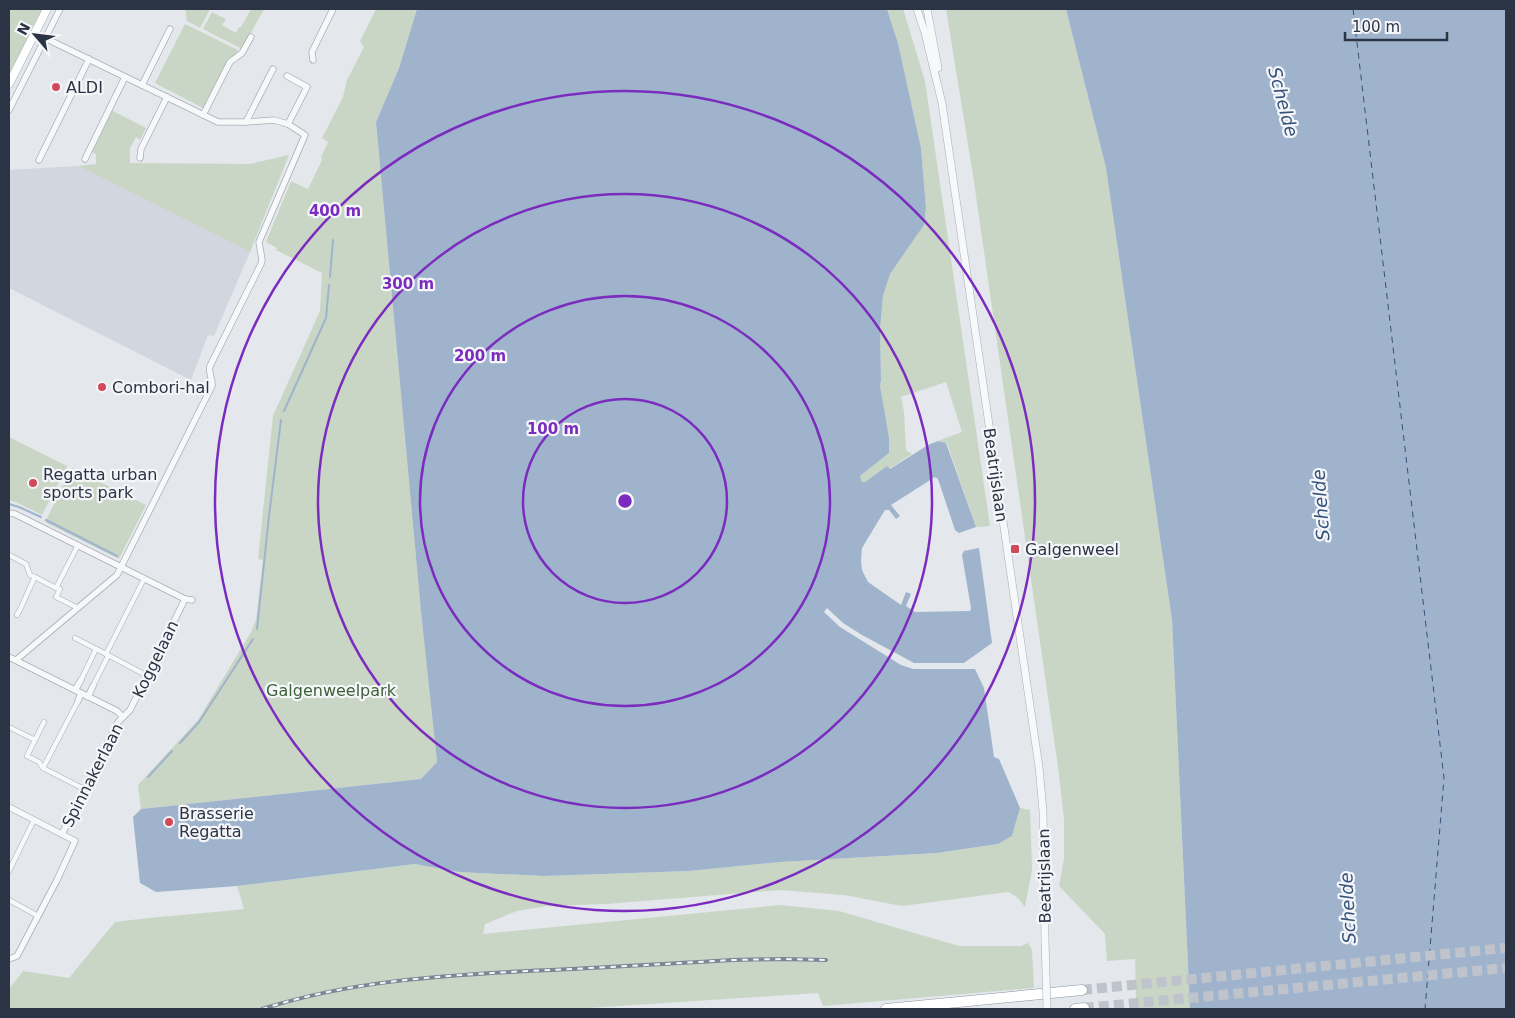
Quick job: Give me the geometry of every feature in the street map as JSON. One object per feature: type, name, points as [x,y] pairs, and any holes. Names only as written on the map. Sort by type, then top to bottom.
[{"type":"highway","points":[[886,1009],[1082,990]]},
{"type":"main road","points":[[9,84],[47,9]]},
{"type":"street","points":[[9,110],[60,9]]},
{"type":"street","points":[[313,60],[312,52],[333,9]]},
{"type":"street","name":"Beatrijslaan","points":[[917,9],[940,91]]},
{"type":"street","name":"Beatrijslaan","points":[[927,9],[938,69],[1039,766],[1043,820],[1047,1009]]},
{"type":"street","points":[[142,85],[170,29]]},
{"type":"street","points":[[16,660],[115,578],[212,386],[210,366],[261,264],[259,242],[304,134],[288,124],[274,120],[218,122],[45,38]]},
{"type":"street","points":[[203,115],[230,62],[242,53],[251,38]]},
{"type":"street","points":[[39,160],[89,60]]},
{"type":"street","points":[[246,122],[273,70]]},
{"type":"street","points":[[287,76],[307,87],[288,124]]},
{"type":"street","points":[[85,158],[125,77]]},
{"type":"street","points":[[140,158],[141,149],[167,97]]},
{"type":"street","points":[[9,513],[15,514],[185,599],[192,600]]},
{"type":"street","points":[[57,587],[78,545]]},
{"type":"street","points":[[9,555],[26,564],[30,574],[57,587],[60,590],[56,597],[78,608]]},
{"type":"street","points":[[18,615],[34,576]]},
{"type":"street","points":[[88,697],[116,634],[144,579]]},
{"type":"street","name":"Koggelaan","points":[[123,717],[130,710],[144,674],[185,599]]},
{"type":"street","points":[[75,638],[144,674]]},
{"type":"street","points":[[44,768],[78,701],[80,680],[96,650]]},
{"type":"street","points":[[9,657],[117,712],[123,717]]},
{"type":"street","name":"Spinnakerlaan","points":[[62,834],[118,722],[123,717]]},
{"type":"street","points":[[44,722],[27,756],[39,762],[44,768],[84,789]]},
{"type":"street","points":[[9,727],[35,740]]},
{"type":"street","points":[[9,807],[75,841],[73,849],[17,956],[9,959]]},
{"type":"street","points":[[9,871],[34,820]]},
{"type":"street","points":[[9,900],[38,916]]},
{"type":"shaded area","points":[[78,166],[250,252],[214,336],[208,335],[191,380],[9,288],[9,170]]},
{"type":"green space","points":[[9,9],[42,9],[9,75]]},
{"type":"green space","points":[[185,9],[210,9],[200,28],[187,21]]},
{"type":"green space","points":[[251,9],[264,9],[242,49],[203,29],[212,12],[226,19],[222,25],[236,33]]},
{"type":"green space","name":"Galgenweelpark","points":[[376,9],[417,9],[399,68],[376,122],[421,612],[437,762],[421,779],[141,809],[138,785],[198,720],[251,632],[256,620],[263,560],[258,559],[273,416],[320,311],[322,273],[276,250],[277,248],[266,242],[291,181],[308,189],[322,160],[321,157],[328,142],[322,138],[343,97],[347,80],[364,47],[360,41]]},
{"type":"green space","points":[[887,9],[903,9],[925,81],[990,526],[976,527],[947,443],[938,441],[962,432],[946,382],[901,397],[904,412],[906,450],[912,454],[889,469],[887,466],[865,482],[862,482],[860,476],[889,453],[880,386],[880,330],[883,296],[890,274],[924,225],[926,208],[921,148],[898,43]]},
{"type":"green space","points":[[946,9],[1066,9],[1106,168],[1172,620],[1190,1009],[1136,1009],[1135,951],[1135,959],[1107,961],[1105,934],[1059,886],[1064,859],[1064,819],[1058,767],[973,175]]},
{"type":"green space","points":[[185,24],[238,50],[205,109],[155,83]]},
{"type":"green space","points":[[111,110],[146,128],[140,140],[136,137],[130,148],[130,163],[250,164],[289,155],[250,252],[78,166],[96,164],[96,154],[90,151]]},
{"type":"green space","name":"Regatta urban sports park","points":[[9,437],[67,466],[42,515],[9,500]]},
{"type":"green space","points":[[72,468],[146,505],[119,559],[45,522]]},
{"type":"green space","points":[[1020,808],[1030,810],[1032,870],[1025,907],[1017,897],[1008,892],[902,906],[844,895],[780,890],[606,904],[547,906],[517,911],[485,924],[483,934],[781,905],[839,911],[959,946],[1021,946],[1028,943],[1032,950],[1034,988],[823,1006],[818,993],[573,1009],[9,1009],[9,989],[23,971],[69,978],[115,922],[244,909],[237,886],[415,864],[459,872],[544,876],[689,871],[780,862],[937,853],[998,844],[1012,836]]},
{"type":"water","name":"Galgenweel","points":[[417,9],[887,9],[898,43],[921,148],[926,208],[924,225],[890,274],[883,296],[880,330],[880,386],[889,438],[889,453],[860,476],[862,482],[865,482],[887,466],[890,469],[928,445],[938,441],[946,443],[976,527],[959,533],[955,530],[938,479],[935,477],[891,505],[900,516],[896,519],[889,510],[885,510],[862,548],[862,570],[868,582],[901,605],[906,592],[911,594],[906,606],[915,612],[970,611],[962,555],[964,551],[979,548],[992,643],[964,663],[914,663],[843,623],[827,608],[824,612],[840,627],[901,665],[913,669],[975,669],[984,688],[994,757],[999,759],[1020,808],[1012,836],[998,844],[937,853],[780,862],[689,871],[544,876],[459,872],[415,864],[237,886],[156,892],[140,883],[133,817],[141,809],[421,779],[437,762],[421,612],[376,122],[399,68]]},
{"type":"water","name":"Schelde","points":[[1066,9],[1506,9],[1506,1009],[1190,1009],[1172,620],[1106,168]]},
{"type":"waterway","points":[[330,277],[333,240]]},
{"type":"waterway","points":[[284,411],[326,318],[329,285]]},
{"type":"waterway","points":[[257,629],[281,420]]},
{"type":"waterway","points":[[9,504],[41,517]]},
{"type":"waterway","points":[[46,520],[117,556]]},
{"type":"waterway","points":[[180,743],[199,722],[253,639]]},
{"type":"waterway","points":[[148,777],[172,751]]},
{"type":"ferry route","points":[[1353,9],[1444,778],[1425,1009]]},
{"type":"tunnel","points":[[1082,990],[1506,948]]},
{"type":"tunnel","points":[[1084,1008],[1506,968]]},
{"type":"railway","points":[[262,1009],[328,992],[394,981],[427,978],[732,960],[826,960]]},
{"type":"place","name":"ALDI","points":[[56,87]]},
{"type":"place","name":"Combori-hal","points":[[102,387]]},
{"type":"place","name":"Regatta urban sports park","points":[[33,483]]},
{"type":"place","name":"Galgenweel","points":[[1015,549]]},
{"type":"place","name":"Brasserie Regatta","points":[[169,822]]}]
